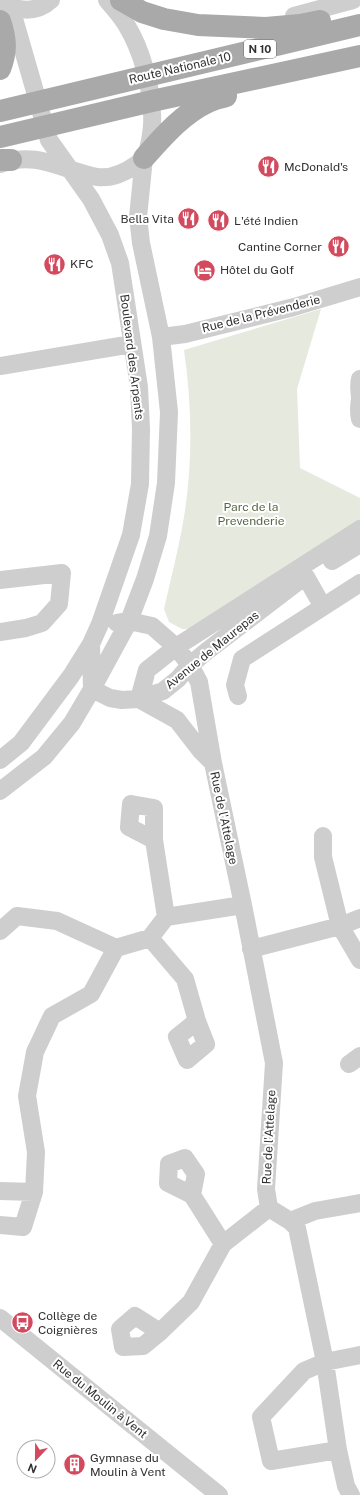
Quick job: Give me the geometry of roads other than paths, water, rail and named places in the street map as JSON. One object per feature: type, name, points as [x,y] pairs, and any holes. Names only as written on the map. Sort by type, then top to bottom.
[{"type":"main road","points":[[121,0],[142,12],[164,19],[198,25],[266,28],[294,26],[360,14]]},
{"type":"main road","points":[[0,21],[4,34],[5,55],[0,69]]},
{"type":"main road","name":"Route Nationale 10","points":[[0,111],[360,25]]},
{"type":"main road","name":"N 10","points":[[0,137],[152,101],[360,56]]},
{"type":"main road","points":[[144,158],[185,116],[208,102],[250,90],[259,79]]},
{"type":"street","points":[[0,3],[12,8],[26,10],[41,7],[52,0]]},
{"type":"street","points":[[0,791],[44,757],[72,723],[92,690],[129,621],[145,579],[158,536],[166,483],[169,412],[161,338],[141,242],[139,223],[140,193],[144,158],[149,143],[152,125],[152,101],[139,52],[128,26],[107,0]]},
{"type":"street","points":[[235,26],[300,15],[353,0]]},
{"type":"street","name":"Boulevard des Arpents","points":[[0,3],[15,22],[49,140],[91,199],[110,234],[120,263],[139,387],[141,429],[140,484],[131,535],[100,624],[91,644],[71,676],[21,743],[0,760]]},
{"type":"street","points":[[4,161],[31,159],[99,177],[114,176],[126,172],[144,158]]},
{"type":"street","name":"Rue de la Prévenderie","points":[[161,338],[186,334],[294,307],[360,287]]},
{"type":"street","points":[[0,366],[132,344]]},
{"type":"street","points":[[360,379],[358,384],[360,419]]},
{"type":"street","name":"Avenue de Maurepas","points":[[139,699],[147,670],[176,647],[360,529]]},
{"type":"street","name":"Avenue de Maurepas","points":[[139,699],[162,691],[178,679],[190,665],[293,585],[360,544]]},
{"type":"street","points":[[0,580],[62,573],[59,604],[42,623],[26,628],[0,632]]},
{"type":"street","points":[[306,578],[323,607]]},
{"type":"street","points":[[238,696],[235,685],[242,659],[360,583]]},
{"type":"street","name":"Rue de l'Attelage","points":[[100,624],[129,621],[152,626],[176,647],[190,665],[199,682],[213,763],[274,1063],[266,1189],[269,1208]]},
{"type":"street","points":[[91,644],[92,690]]},
{"type":"street","points":[[92,690],[110,698],[122,700],[139,699]]},
{"type":"street","name":"Rue de l'Attelage","points":[[139,699],[177,720],[201,751],[213,763]]},
{"type":"street","points":[[323,836],[323,857],[340,926],[360,960]]},
{"type":"street","points":[[154,840],[166,917]]},
{"type":"street","points":[[0,930],[17,916],[57,921],[116,948],[150,938],[166,917],[243,905]]},
{"type":"street","points":[[251,949],[340,926],[360,918]]},
{"type":"street","points":[[150,938],[185,979],[197,1021]]},
{"type":"street","points":[[0,1224],[23,1227],[34,1192],[36,1152],[27,1096],[35,1052],[52,1016],[91,994],[116,948]]},
{"type":"street","points":[[0,1190],[34,1192]]},
{"type":"street","points":[[192,1195],[223,1244]]},
{"type":"street","points":[[290,1221],[315,1211],[360,1203]]},
{"type":"street","points":[[160,1332],[191,1302],[223,1244],[269,1208],[290,1221],[297,1228],[325,1362],[338,1450],[346,1486],[351,1495]]},
{"type":"street","name":"Rue du Moulin à Vent","points":[[0,1318],[219,1495]]},
{"type":"street","points":[[338,1450],[271,1461],[261,1417],[304,1371],[325,1362],[360,1354]]},
{"type":"place","name":"McDonald's","points":[[269,167]]},
{"type":"place","name":"Bella Vita","points":[[189,219]]},
{"type":"place","name":"L'été Indien","points":[[219,221]]},
{"type":"place","name":"Cantine Corner","points":[[338,247]]},
{"type":"place","name":"KFC","points":[[55,264]]},
{"type":"place","name":"Hôtel du Golf","points":[[205,270]]},
{"type":"place","name":"Collège de Coignières","points":[[22,1323]]},
{"type":"place","name":"Gymnase du Moulin à Vent","points":[[74,1465]]},
{"type":"park label","name":"Parc de la Prevenderie","points":[[251,514]]}]
